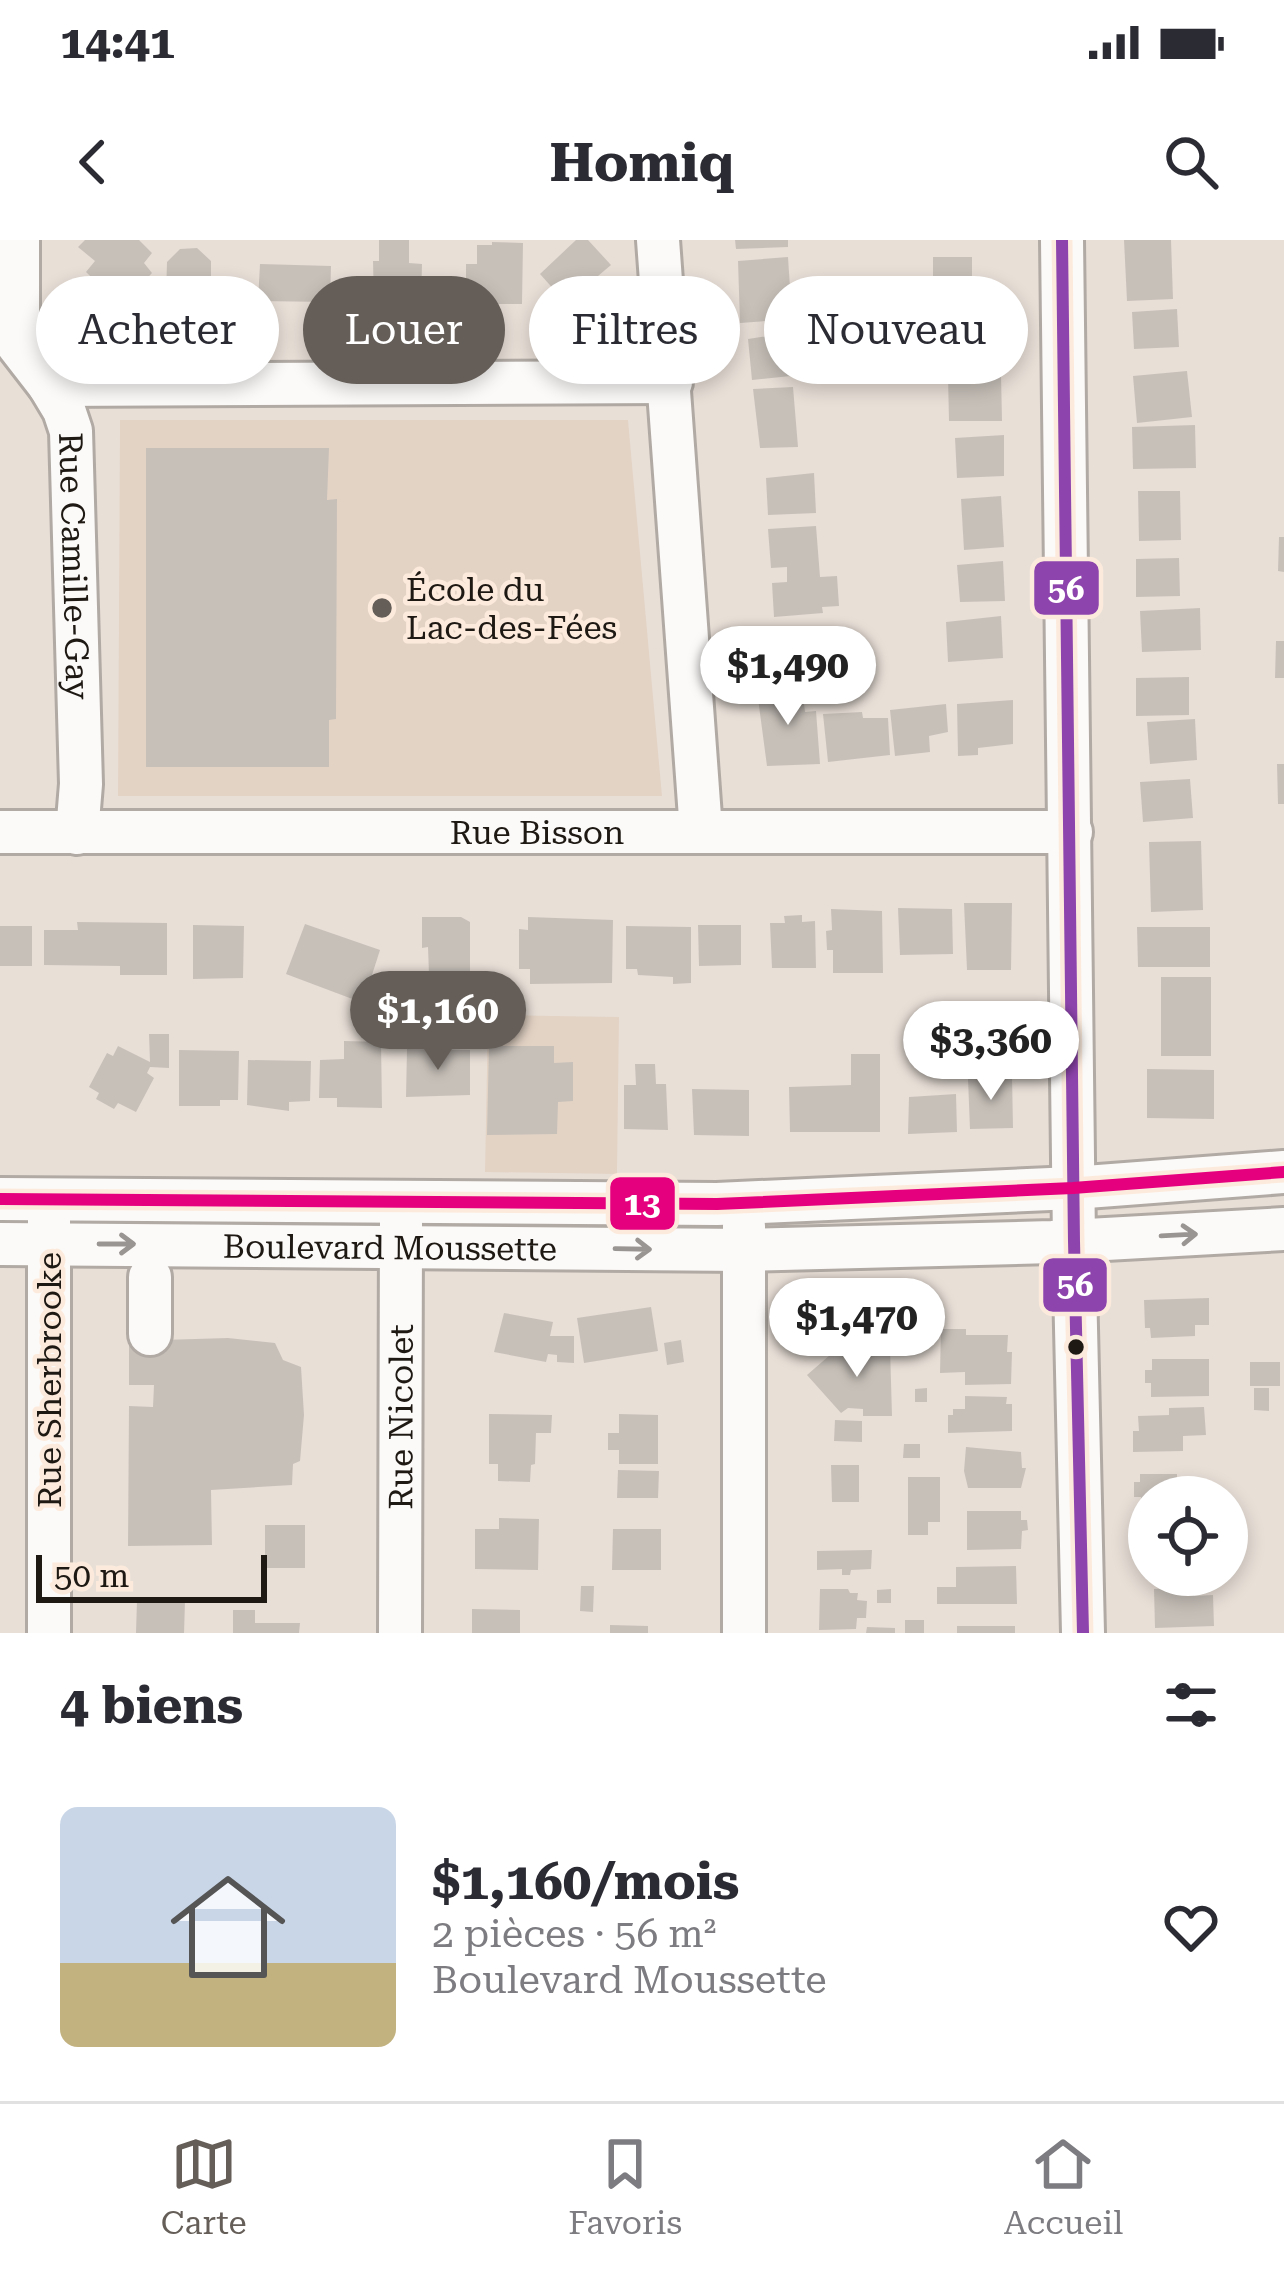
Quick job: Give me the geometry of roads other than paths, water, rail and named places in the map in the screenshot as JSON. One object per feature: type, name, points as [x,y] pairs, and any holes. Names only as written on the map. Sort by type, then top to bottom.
[{"type":"street","name":"Rue Camille-Gay","points":[[18,240],[17,345],[64,410],[74,467],[81,784],[77,833]]},
{"type":"street","points":[[658,240],[661,276]]},
{"type":"street","points":[[1062,240],[1083,1633]]},
{"type":"street","points":[[49,385],[529,383]]},
{"type":"street","points":[[671,384],[701,831]]},
{"type":"street","name":"Rue Bisson","points":[[0,832],[1071,832]]},
{"type":"street","name":"Boulevard Moussette","points":[[0,1244],[1073,1188],[1284,1172]]},
{"type":"street","name":"Boulevard Moussette","points":[[0,1199],[745,1250],[1074,1241],[1284,1229]]},
{"type":"street","name":"Rue Sherbrooke","points":[[49,1199],[49,1633]]},
{"type":"street","points":[[744,1203],[744,1633]]},
{"type":"street","name":"Rue Nicolet","points":[[400,1224],[400,1633]]},
{"type":"street","points":[[150,1277],[150,1334]]},
{"type":"place","name":"École du Lac-des-Fées","points":[[382,608]]}]
